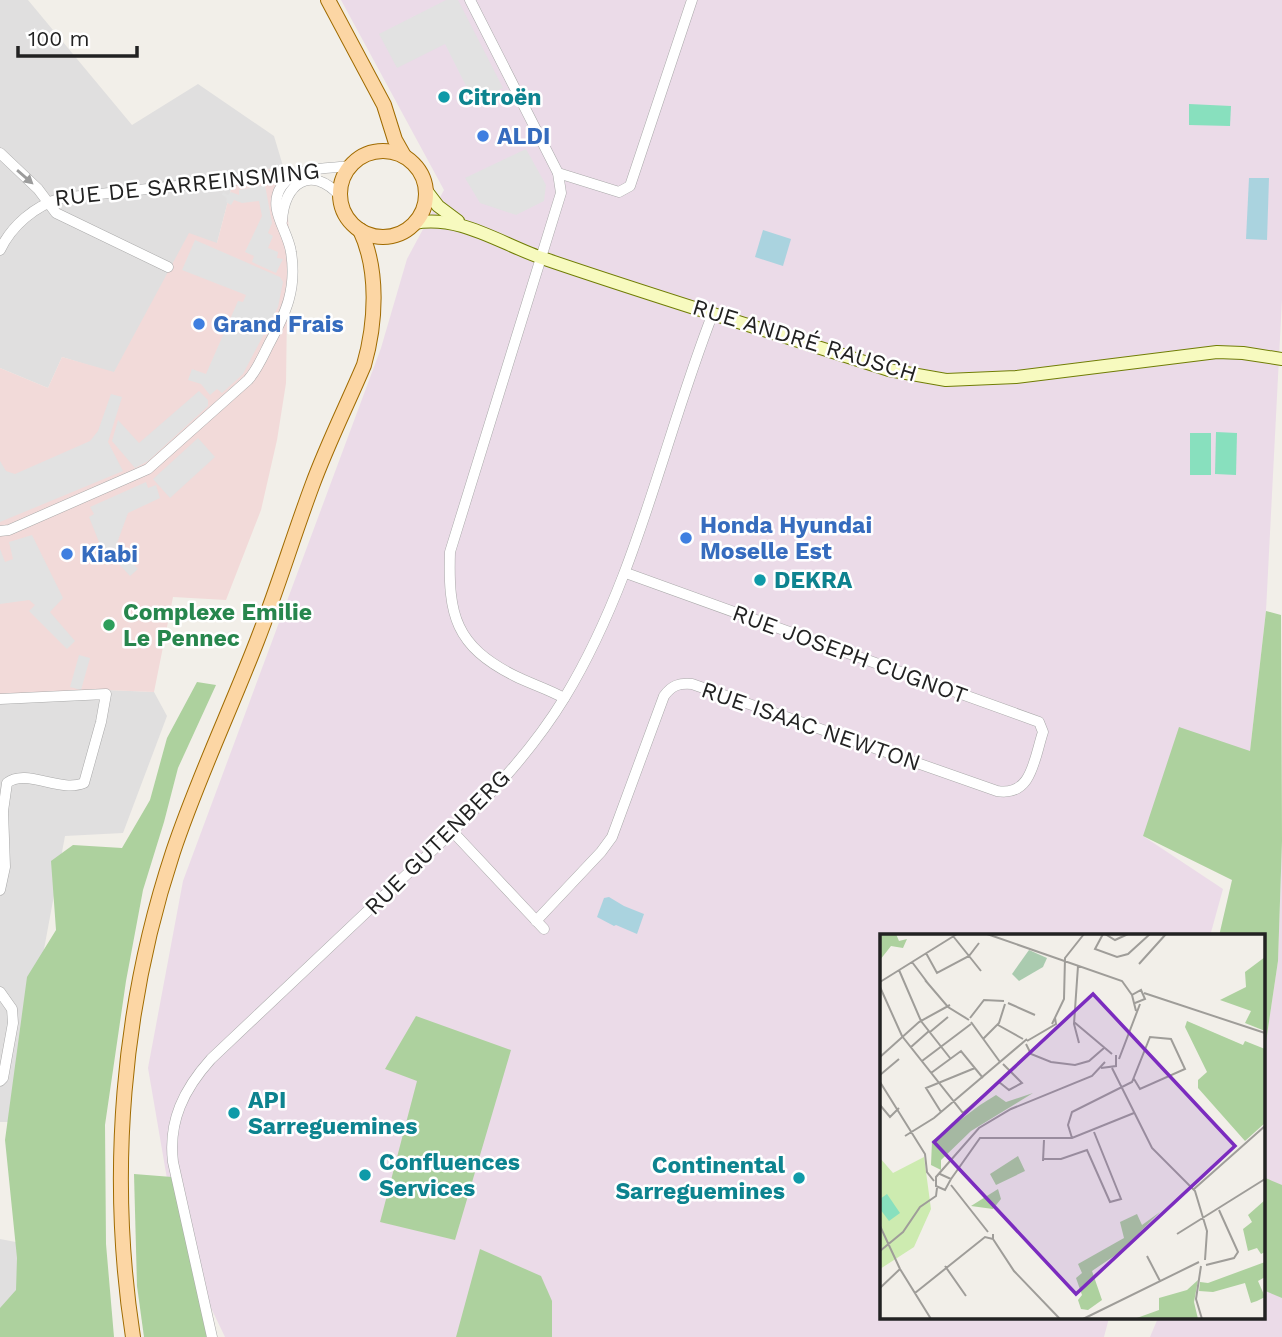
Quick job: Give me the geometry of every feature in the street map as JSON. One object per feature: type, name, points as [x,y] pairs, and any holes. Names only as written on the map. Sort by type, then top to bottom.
[{"type":"main road","points":[[328,0],[384,105],[395,140],[404,156],[421,174],[425,189],[423,207],[414,223],[399,233],[375,236],[360,230],[346,216],[340,196],[344,175],[357,160],[373,152],[389,151],[404,156]]},
{"type":"main road","points":[[373,152],[384,139],[389,121]]},
{"type":"main road","points":[[133,1337],[123,1240],[122,1141],[127,1066],[142,970],[163,882],[186,815],[258,639],[313,484],[364,365],[372,330],[371,275],[367,248],[360,230]]},
{"type":"main road","points":[[371,275],[379,249],[390,236]]},
{"type":"street","points":[[470,0],[558,173],[561,193],[450,552],[449,589],[460,633],[485,660],[564,698]]},
{"type":"street","points":[[558,173],[619,192],[630,186],[692,0]]},
{"type":"street","name":"RUE DE SARREINSMING","points":[[0,153],[48,202],[61,198],[283,175],[291,177],[312,170],[350,166]]},
{"type":"street","points":[[0,531],[9,530],[148,469],[248,380],[287,310],[290,299],[291,252],[276,211],[276,197],[291,177]]},
{"type":"street","points":[[282,222],[284,199],[288,192],[302,181],[323,182],[340,196]]},
{"type":"street","name":"RUE ANDRÉ RAUSCH","points":[[425,189],[446,213],[464,226]]},
{"type":"street","points":[[0,250],[25,218],[48,202],[56,213],[168,267]]},
{"type":"street","name":"RUE ANDRÉ RAUSCH","points":[[414,223],[441,220],[464,226],[542,258],[889,370],[946,380],[1016,377],[1217,352],[1282,359]]},
{"type":"street","name":"RUE GUTENBERG","points":[[212,1337],[174,1171],[173,1132],[183,1097],[211,1059],[453,832],[500,784],[564,698],[588,655],[626,573],[713,313]]},
{"type":"street","name":"RUE JOSEPH CUGNOT","points":[[626,573],[1039,722],[1043,732],[1034,758]]},
{"type":"street","name":"RUE ISAAC NEWTON","points":[[453,832],[540,925],[612,836],[664,696],[669,688],[679,683],[692,684],[997,791],[1009,793],[1026,784],[1034,758]]},
{"type":"street","points":[[0,699],[106,694],[101,722],[83,783],[72,787],[18,777],[7,783],[3,811],[5,867],[0,890]]},
{"type":"street","points":[[0,992],[12,1009],[13,1023],[1,1079]]},
{"type":"shaded area","points":[[0,0],[28,0],[132,125],[198,84],[274,136],[283,166],[234,178],[217,243],[135,337],[114,373],[62,357],[48,388],[0,368]]},
{"type":"shaded area","points":[[341,0],[1282,0],[1282,299],[1266,611],[1250,751],[1143,836],[1223,889],[1211,934],[880,934],[880,1320],[1108,1320],[1104,1337],[225,1337],[177,1237],[148,1068],[183,881],[381,348],[407,259],[444,190]]},
{"type":"shaded area","points":[[446,0],[458,0],[503,88],[474,102],[445,44],[397,68],[379,34]]},
{"type":"shaded area","points":[[526,149],[546,185],[544,201],[516,215],[480,203],[465,178]]},
{"type":"shaded area","points":[[283,166],[292,263],[287,310],[286,383],[277,440],[261,510],[226,600],[173,597],[154,692],[107,690],[0,699],[0,368],[48,388],[62,357],[114,372],[189,233],[217,243],[234,178]]},
{"type":"shaded area","points":[[265,185],[272,223],[268,233],[273,236],[268,248],[278,252],[277,258],[283,259],[276,273],[252,262],[254,256],[245,252],[262,216],[259,201],[242,203],[234,200],[231,205],[222,195],[223,192],[228,195],[231,192],[239,195],[239,190]]},
{"type":"shaded area","points":[[195,240],[280,277],[283,282],[278,307],[243,374],[222,393],[217,389],[210,395],[201,384],[188,380],[192,369],[206,374],[238,301],[243,302],[246,295],[182,270]]},
{"type":"shaded area","points":[[199,391],[208,400],[208,406],[148,461],[135,468],[112,441],[118,420],[139,443]]},
{"type":"shaded area","points":[[111,394],[122,397],[108,442],[123,471],[0,522],[0,461],[6,471],[15,474],[90,441],[98,431]]},
{"type":"shaded area","points":[[198,438],[215,457],[170,498],[153,479]]},
{"type":"shaded area","points":[[146,482],[148,488],[156,485],[160,498],[128,513],[116,546],[138,569],[130,576],[99,542],[89,517],[94,514],[90,507]]},
{"type":"shaded area","points":[[32,535],[63,598],[50,612],[75,641],[67,649],[29,611],[35,605],[29,600],[0,604],[0,549],[5,562],[13,559],[9,542]]},
{"type":"shaded area","points":[[79,655],[90,658],[81,690],[70,687]]},
{"type":"shaded area","points":[[107,690],[154,692],[167,716],[123,833],[65,836],[37,987],[17,1122],[0,1122],[0,699]]},
{"type":"shaded area","points":[[1282,841],[1282,1337],[1150,1337],[1157,1320],[1264,1320],[1264,1055],[1278,961]]},
{"type":"shaded area","points":[[0,1239],[21,1243],[25,1337],[0,1337]]},
{"type":"green space","points":[[1189,104],[1231,106],[1230,126],[1189,125]]},
{"type":"green space","points":[[1216,432],[1237,433],[1236,475],[1215,474]]},
{"type":"green space","points":[[1190,433],[1211,433],[1211,475],[1190,475]]},
{"type":"green space","points":[[1266,611],[1281,615],[1282,841],[1278,961],[1264,1055],[1264,934],[1219,934],[1232,880],[1143,836],[1179,727],[1250,751]]},
{"type":"green space","points":[[197,682],[216,685],[178,768],[143,890],[126,981],[105,1125],[106,1244],[114,1337],[0,1337],[0,1308],[16,1290],[17,1258],[5,1140],[27,977],[56,930],[51,861],[73,845],[122,848],[150,800],[167,738]]},
{"type":"green space","points":[[416,1016],[511,1050],[455,1240],[380,1222],[417,1081],[385,1069]]},
{"type":"green space","points":[[134,1174],[172,1177],[210,1337],[144,1337],[137,1286]]},
{"type":"green space","points":[[1264,1177],[1282,1185],[1282,1298],[1264,1290]]},
{"type":"green space","points":[[480,1249],[541,1276],[552,1301],[552,1337],[456,1337]]},
{"type":"water","points":[[1249,178],[1269,178],[1267,240],[1246,239]]},
{"type":"water","points":[[763,230],[791,239],[783,266],[755,257]]},
{"type":"water","points":[[609,897],[644,914],[637,934],[597,917],[604,898]]},
{"type":"place","name":"Citroën","points":[[444,97]]},
{"type":"place","name":"ALDI","points":[[483,136]]},
{"type":"place","name":"Grand Frais","points":[[199,324]]},
{"type":"place","name":"Honda Hyundai Moselle Est","points":[[686,538]]},
{"type":"place","name":"Kiabi","points":[[67,554]]},
{"type":"place","name":"DEKRA","points":[[760,580]]},
{"type":"place","name":"Complexe Emilie Le Pennec","points":[[109,625]]},
{"type":"place","name":"API Sarreguemines","points":[[234,1113]]},
{"type":"place","name":"Confluences Services","points":[[365,1175]]},
{"type":"place","name":"Continental Sarreguemines","points":[[799,1178]]}]
